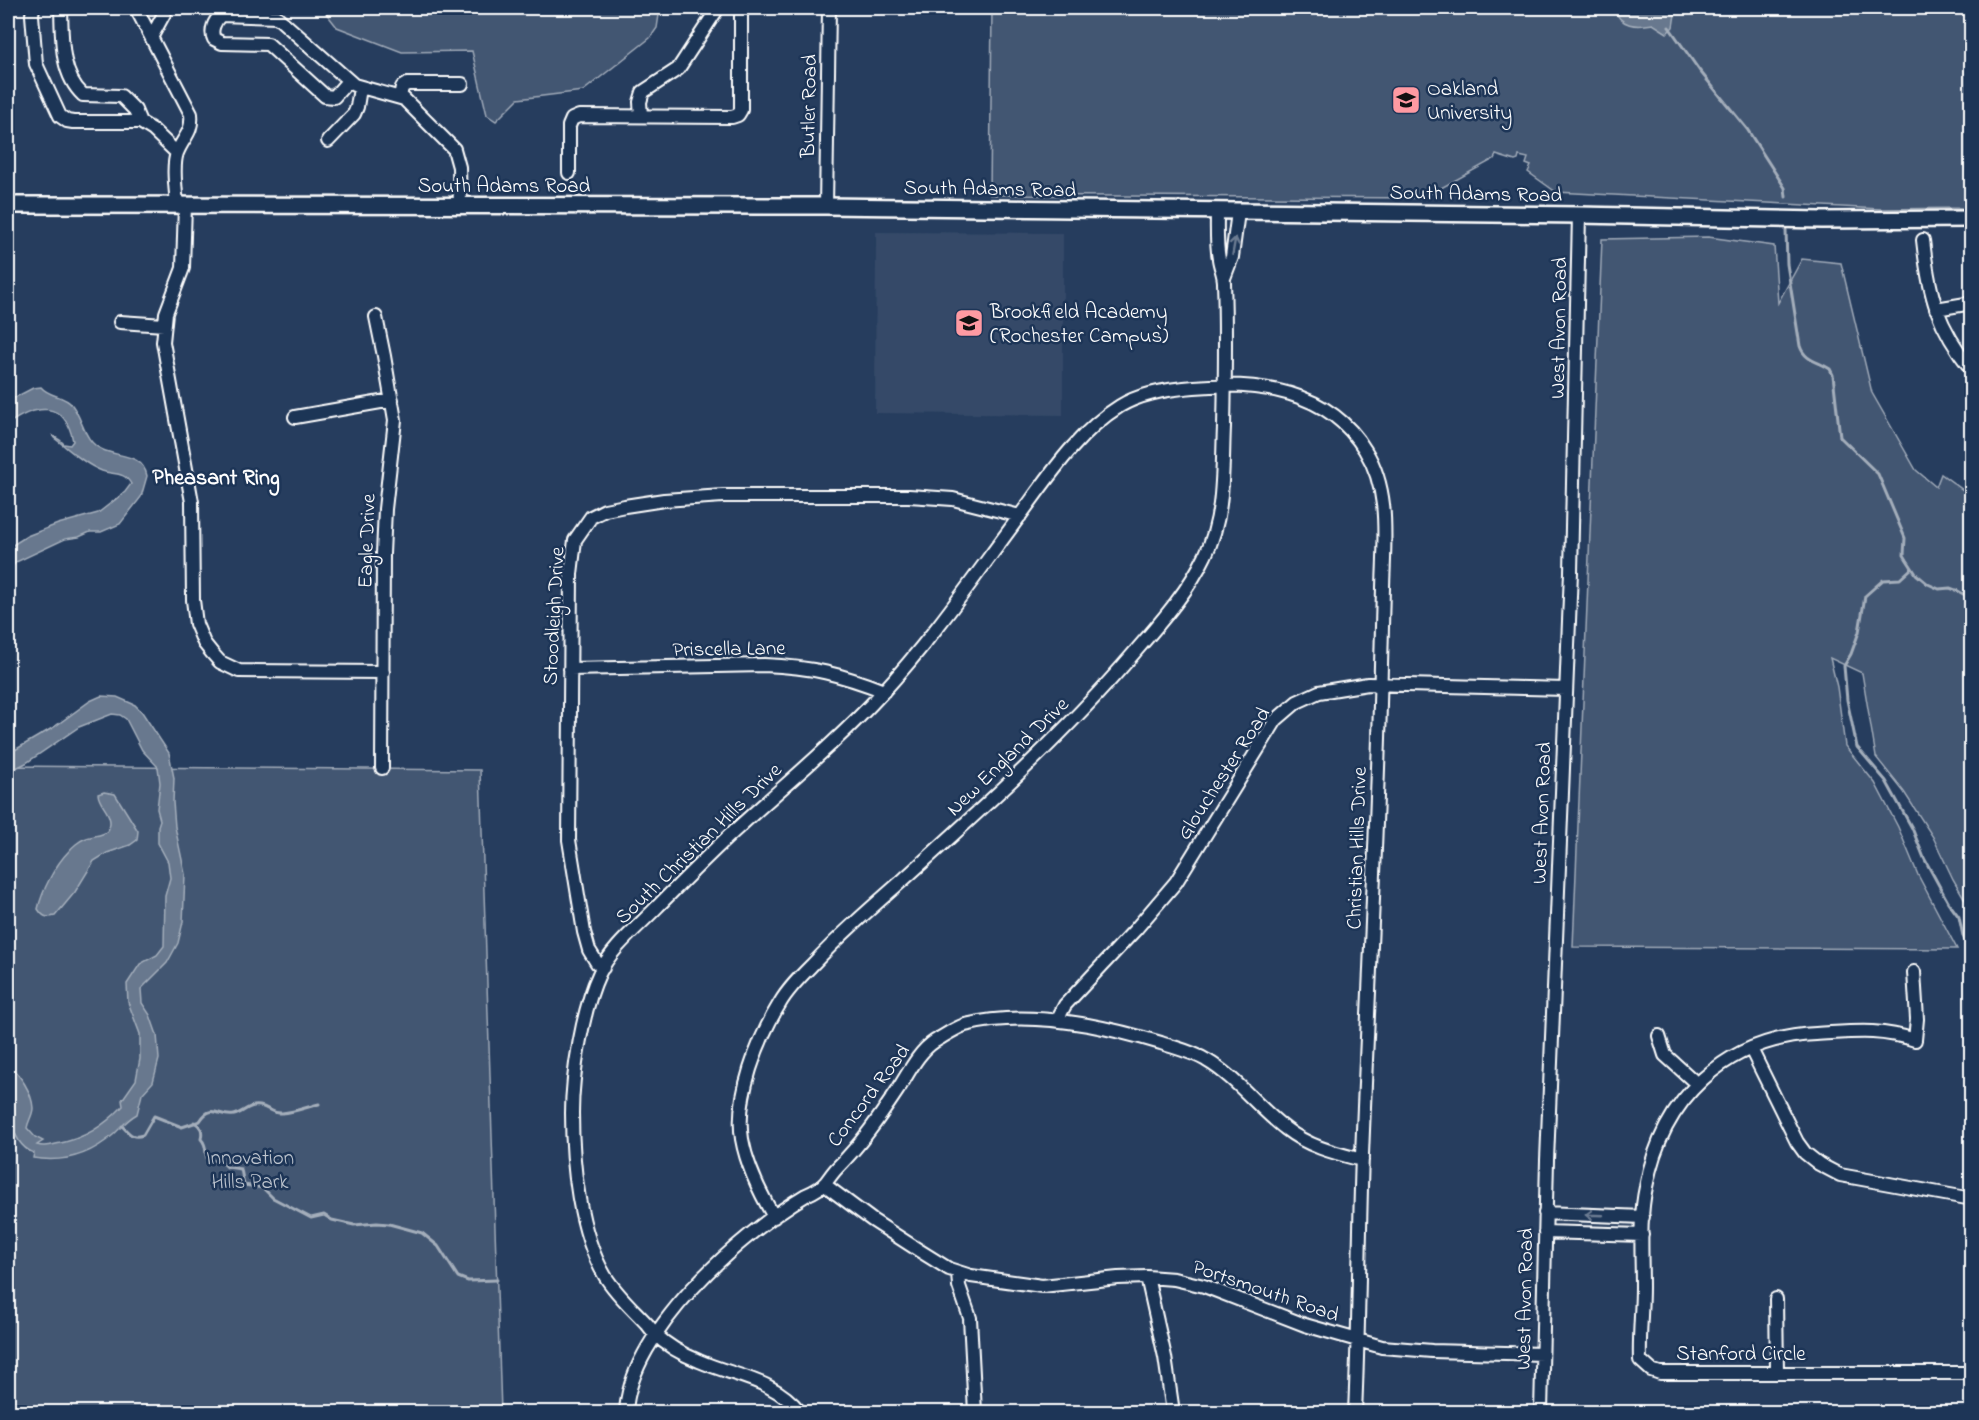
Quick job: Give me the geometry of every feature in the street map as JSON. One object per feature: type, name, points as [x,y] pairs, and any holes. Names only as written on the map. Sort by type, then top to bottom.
[{"type":"main road","name":"South Adams Road","points":[[8,205],[826,206],[1822,220],[1971,219]]},
{"type":"street","points":[[33,8],[36,64],[60,116],[73,122],[140,122],[153,130],[177,153]]},
{"type":"street","points":[[60,8],[64,60],[78,90],[83,95],[121,96],[135,110],[140,122]]},
{"type":"street","points":[[136,8],[191,114],[189,133],[177,153],[176,165],[181,205],[183,268],[166,313],[163,342],[192,502],[193,600],[196,624],[204,643],[220,662],[239,671],[383,672]]},
{"type":"street","points":[[152,36],[165,12],[163,8]]},
{"type":"street","points":[[640,116],[643,92],[678,69],[718,8]]},
{"type":"street","points":[[569,173],[569,126],[572,119],[579,116],[732,117],[738,115],[741,110],[741,8]]},
{"type":"street","name":"Butler Road","points":[[826,206],[829,8]]},
{"type":"street","points":[[348,81],[334,97],[325,96],[268,44],[222,43],[214,39],[212,36],[214,23],[221,15],[277,17],[348,81],[360,88],[400,97],[454,149],[459,167],[460,206]]},
{"type":"street","points":[[400,97],[402,87],[407,84],[462,84]]},
{"type":"street","points":[[328,141],[354,114],[360,88]]},
{"type":"street","name":"New England Drive","points":[[774,1217],[756,1183],[749,1162],[742,1138],[741,1112],[758,1048],[782,999],[833,942],[1006,788],[1066,729],[1150,634],[1196,574],[1207,553],[1216,528],[1222,496],[1225,384],[1224,278],[1219,257],[1217,211]]},
{"type":"street","name":"New England Drive","points":[[1224,278],[1232,257],[1238,212]]},
{"type":"street","name":"West Avon Road","points":[[1541,1413],[1545,1213],[1571,572],[1580,215]]},
{"type":"street","points":[[1923,240],[1929,282],[1936,309],[1951,343],[1971,370]]},
{"type":"street","points":[[1936,309],[1971,303]]},
{"type":"street","name":"Eagle Drive","points":[[376,317],[392,400],[394,436],[385,509],[383,554],[382,768]]},
{"type":"street","points":[[120,322],[164,325]]},
{"type":"street","name":"South Christian Hills Drive","points":[[800,1413],[776,1389],[751,1377],[699,1361],[674,1348],[656,1335],[620,1296],[595,1256],[577,1178],[572,1111],[574,1080],[590,1003],[603,968],[614,952],[674,890],[733,832],[856,721],[884,691],[923,646],[1049,476],[1080,440],[1121,405],[1143,396],[1178,388],[1225,384]]},
{"type":"street","name":"Christian Hills Drive","points":[[1225,384],[1271,388],[1301,397],[1326,410],[1343,423],[1363,445],[1382,492],[1384,514],[1381,684],[1370,1017],[1362,1160],[1359,1341],[1355,1413]]},
{"type":"street","points":[[295,417],[392,400]]},
{"type":"street","name":"Stoodleigh Drive","points":[[603,968],[589,950],[584,932],[569,840],[571,574],[575,540],[591,517],[605,510],[625,506],[664,500],[723,496],[909,496],[953,499],[1020,516]]},
{"type":"street","name":"Priscella Lane","points":[[570,669],[794,666],[848,677],[884,691]]},
{"type":"street","name":"Glouchester Road","points":[[1058,1020],[1065,1005],[1176,882],[1276,720],[1297,702],[1319,692],[1341,687],[1381,684],[1566,689]]},
{"type":"street","name":"Stanford Circle","points":[[1914,972],[1917,1019],[1915,1040],[1893,1033],[1843,1032],[1794,1035],[1767,1041],[1720,1066],[1697,1084],[1677,1108],[1657,1144],[1645,1188],[1640,1360],[1646,1367],[1660,1373],[1971,1373]]},
{"type":"street","name":"Concord Road","points":[[626,1413],[627,1395],[634,1375],[656,1335],[708,1272],[738,1244],[786,1207],[825,1185],[874,1125],[929,1045],[964,1026],[1011,1020],[1058,1020],[1118,1031],[1203,1058],[1227,1072],[1286,1129],[1305,1142],[1324,1150],[1362,1160]]},
{"type":"street","points":[[1659,1036],[1665,1055],[1697,1084]]},
{"type":"street","points":[[1751,1049],[1797,1143],[1819,1164],[1840,1175],[1971,1199]]},
{"type":"street","name":"Portsmouth Road","points":[[825,1185],[910,1245],[949,1269],[971,1276],[1042,1286],[1118,1278],[1147,1277],[1174,1280],[1204,1286],[1305,1325],[1382,1347],[1432,1351],[1542,1354]]},
{"type":"street","points":[[1545,1213],[1643,1217]]},
{"type":"street","points":[[1545,1232],[1642,1235]]},
{"type":"street","points":[[958,1272],[970,1318],[975,1413]]},
{"type":"street","points":[[1147,1277],[1165,1357],[1173,1413]]},
{"type":"street","points":[[1776,1299],[1777,1372]]},
{"type":"shaded area","points":[[1614,8],[1676,8],[1673,27],[1667,33],[1653,24],[1635,25],[1624,22]]},
{"type":"shaded area","name":"Brookfield Academy (Rochester Campus)","points":[[876,232],[1063,233],[1063,415],[875,413]]},
{"type":"shaded area","points":[[41,387],[72,405],[88,436],[96,446],[136,460],[145,469],[147,476],[141,497],[120,524],[101,532],[90,532],[79,537],[65,539],[16,562],[8,572],[8,548],[27,536],[58,524],[98,513],[125,492],[131,484],[122,475],[102,471],[89,464],[54,438],[53,436],[64,444],[70,445],[73,441],[69,427],[56,412],[38,410],[8,424],[8,401],[33,388]]},
{"type":"shaded area","points":[[101,696],[117,697],[135,705],[169,753],[174,778],[175,827],[185,874],[183,922],[178,943],[167,963],[141,989],[142,1003],[150,1015],[157,1035],[159,1059],[153,1082],[142,1094],[137,1114],[104,1142],[85,1153],[55,1159],[33,1158],[34,1153],[18,1139],[13,1127],[8,1101],[8,1066],[21,1078],[28,1090],[33,1111],[27,1128],[35,1137],[43,1141],[37,1145],[49,1146],[76,1139],[93,1131],[108,1120],[123,1106],[122,1100],[136,1080],[140,1059],[140,1034],[128,1002],[127,984],[140,964],[157,955],[164,946],[165,896],[170,878],[168,862],[158,843],[160,820],[157,809],[160,783],[158,767],[142,750],[126,719],[112,714],[79,727],[26,763],[8,772],[8,754]]},
{"type":"shaded area","points":[[104,792],[115,794],[138,831],[137,840],[94,861],[75,892],[55,916],[45,916],[38,909],[46,886],[59,863],[78,843],[105,833],[109,828],[110,818],[98,794]]},
{"type":"green space","points":[[322,8],[660,8],[657,28],[650,38],[583,91],[518,99],[496,121],[487,115],[472,51],[402,52],[337,27]]},
{"type":"green space","name":"Oakland University","points":[[992,8],[1971,8],[1971,208],[1880,209],[1556,192],[1528,172],[1531,166],[1526,164],[1528,158],[1519,156],[1515,161],[1496,155],[1494,159],[1423,198],[990,195]]},
{"type":"green space","points":[[1708,237],[1774,246],[1778,303],[1802,259],[1841,263],[1872,393],[1916,470],[1936,487],[1941,474],[1971,496],[1971,910],[1933,837],[1904,792],[1876,757],[1862,673],[1830,658],[1837,687],[1845,746],[1875,783],[1898,827],[1918,875],[1957,949],[1573,947],[1602,239]]},
{"type":"green space","name":"Innovation Hills Park","points":[[8,766],[480,770],[501,1412],[8,1412]]},
{"type":"waterway","points":[[1669,27],[1699,70],[1747,129],[1785,188],[1786,197]]},
{"type":"waterway","points":[[1786,230],[1787,264],[1800,346],[1805,355],[1830,369],[1833,375],[1840,437],[1878,474],[1905,538],[1904,555],[1916,574],[1928,584],[1939,589],[1950,588],[1972,599]]},
{"type":"waterway","points":[[1912,568],[1900,579],[1883,580],[1865,596],[1859,632],[1844,666],[1847,700],[1857,747],[1886,781],[1912,828],[1924,858],[1948,902],[1959,917],[1963,936],[1972,955]]},
{"type":"waterway","points":[[122,1126],[131,1135],[139,1136],[143,1135],[154,1116],[182,1127],[200,1121],[208,1112],[234,1115],[256,1106],[282,1113],[319,1104]]},
{"type":"waterway","points":[[194,1122],[201,1129],[201,1139],[208,1161],[220,1160],[227,1167],[241,1169],[244,1185],[263,1188],[273,1198],[311,1218],[324,1215],[332,1220],[354,1225],[389,1224],[422,1233],[438,1246],[458,1277],[468,1281],[497,1280]]},
{"type":"place","name":"Oakland University","points":[[1406,100]]},
{"type":"place","name":"Brookfield Academy (Rochester Campus)","points":[[969,323]]},
{"type":"district","name":"Pheasant Ring","points":[[216,476]]}]
